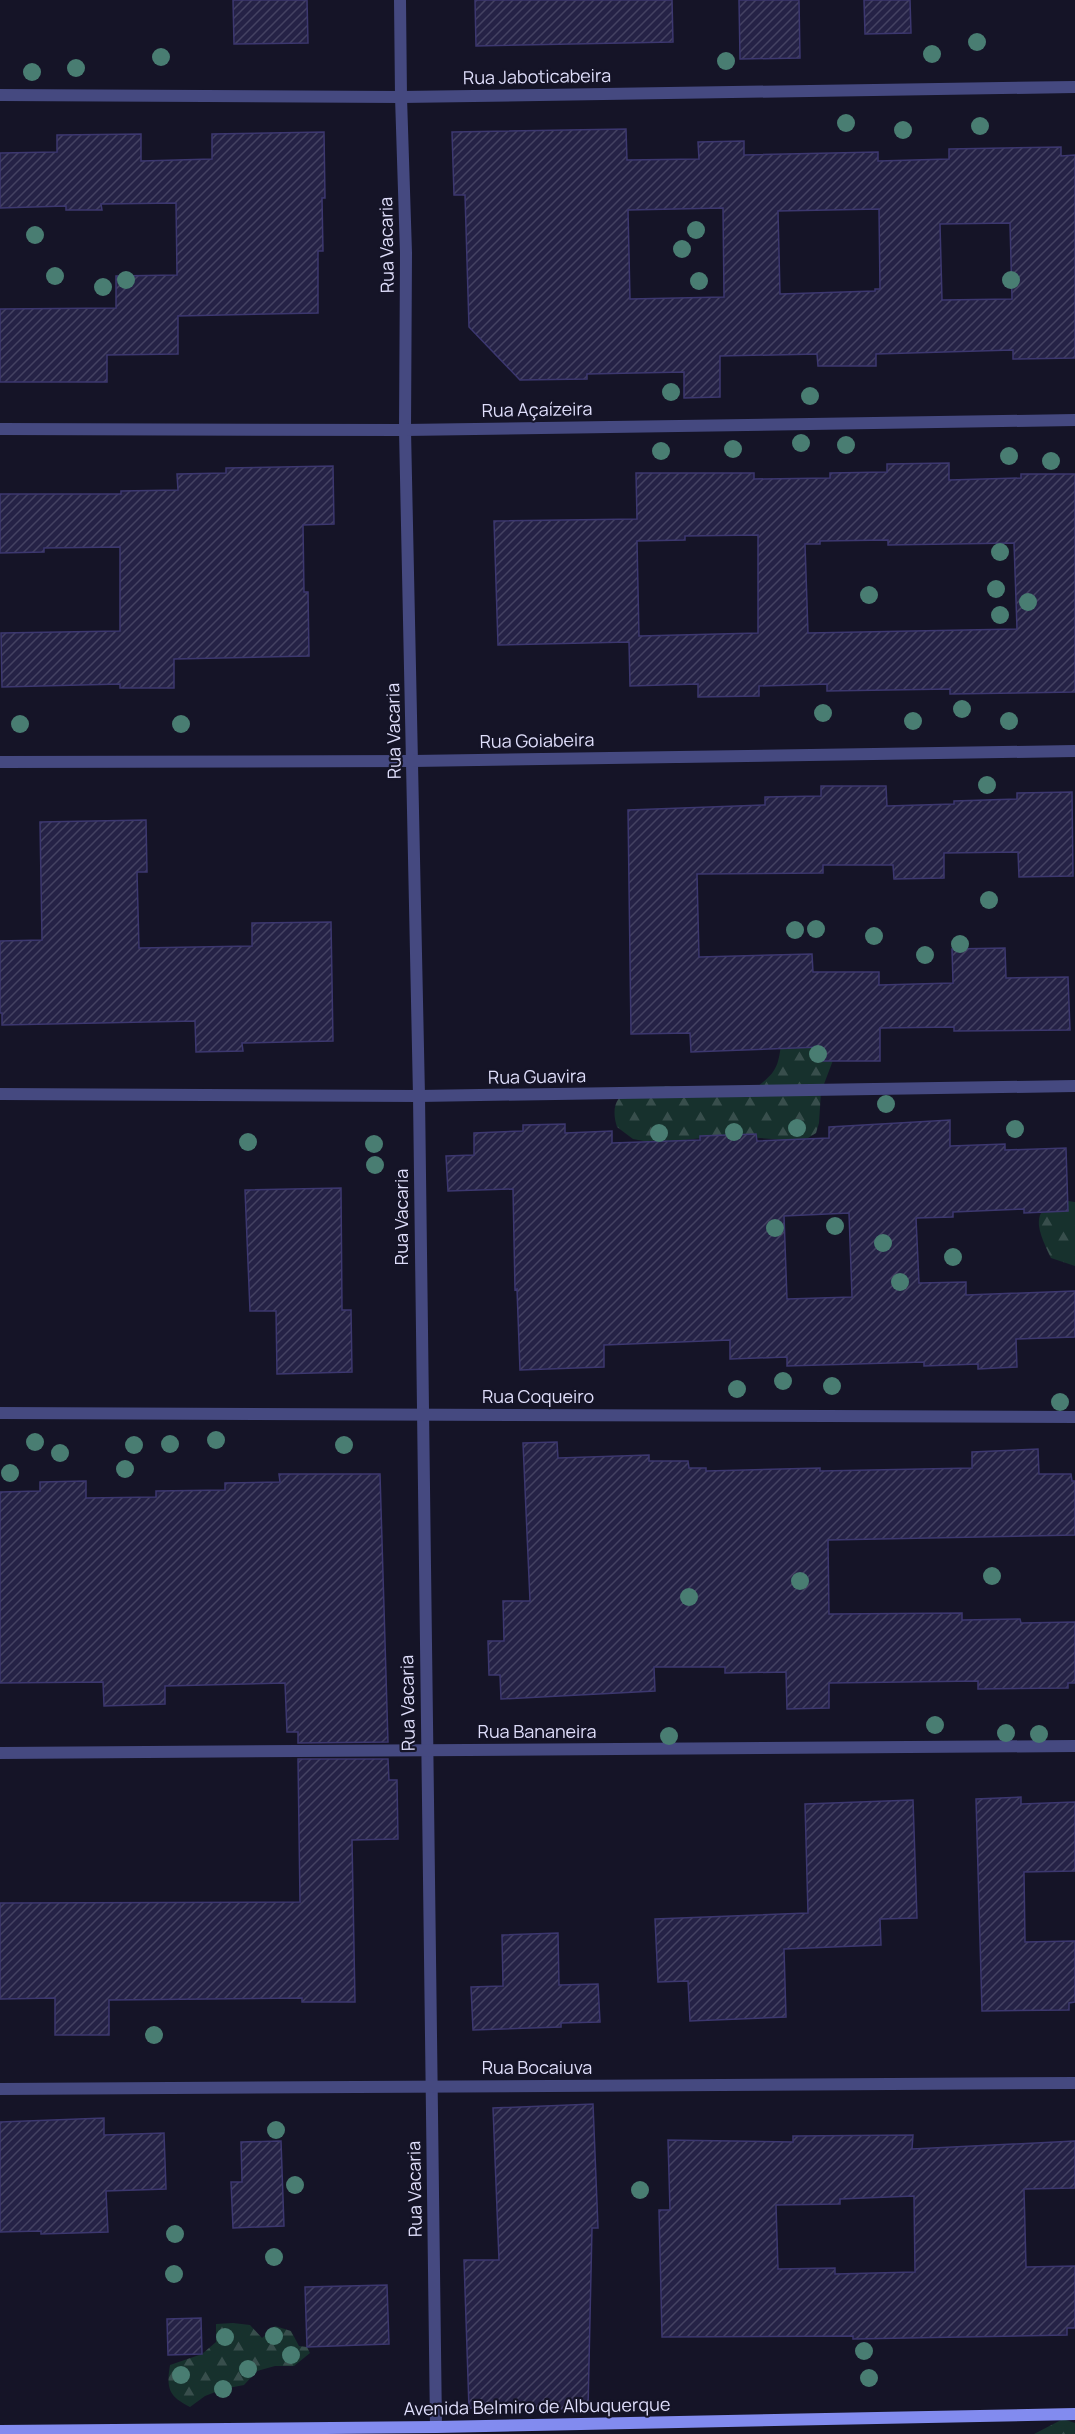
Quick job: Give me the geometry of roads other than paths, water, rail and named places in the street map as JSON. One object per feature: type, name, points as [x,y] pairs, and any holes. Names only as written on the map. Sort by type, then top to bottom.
[{"type":"main road","name":"Avenida Belmiro de Albuquerque","points":[[0,2431],[436,2430],[1075,2414]]},
{"type":"street","name":"Rua Vacaria","points":[[400,0],[406,253],[405,430],[419,1096],[421,1414],[436,2430]]},
{"type":"street","name":"Rua Jaboticabeira","points":[[0,95],[401,97],[1075,87]]},
{"type":"street","name":"Rua Açaízeira","points":[[0,429],[405,430],[1075,420]]},
{"type":"street","name":"Rua Goiabeira","points":[[0,762],[413,761],[1075,751]]},
{"type":"street","name":"Rua Guavira","points":[[0,1094],[419,1096],[1075,1086]]},
{"type":"street","name":"Rua Coqueiro","points":[[0,1413],[1075,1417]]},
{"type":"street","name":"Rua Bananeira","points":[[0,1754],[1075,1746]]},
{"type":"street","name":"Rua Bocaiuva","points":[[0,2089],[1075,2084]]}]
